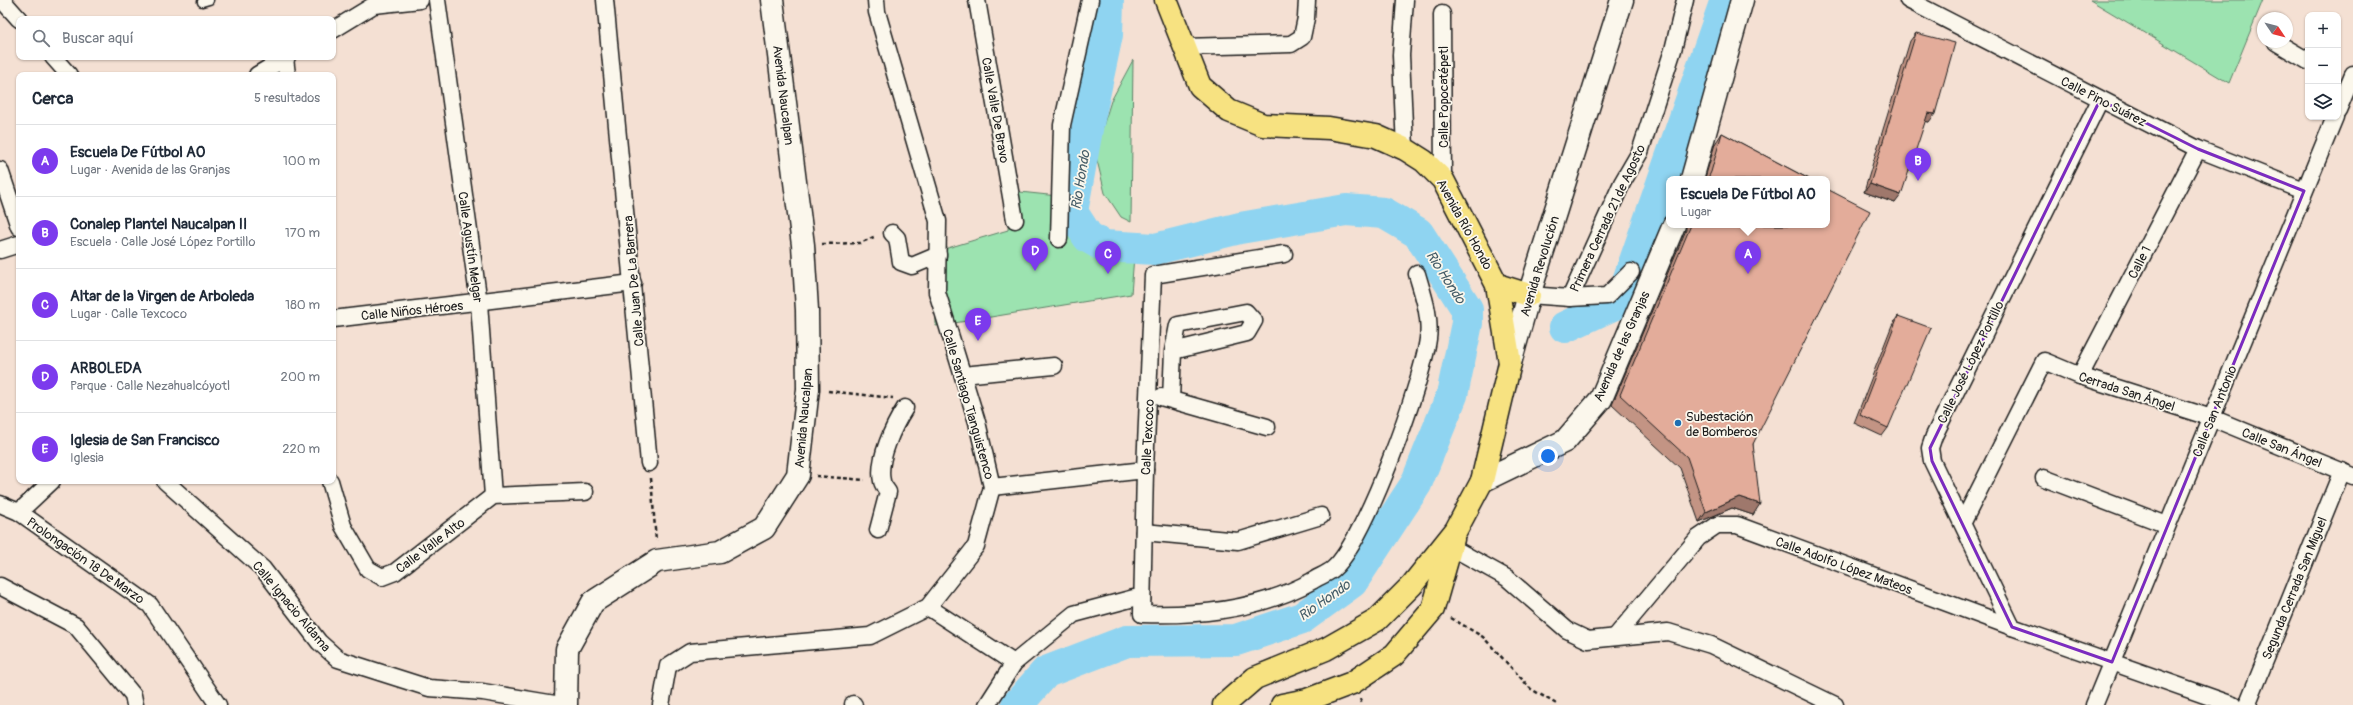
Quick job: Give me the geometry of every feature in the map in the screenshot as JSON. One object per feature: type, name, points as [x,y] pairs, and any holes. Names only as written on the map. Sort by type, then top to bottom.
[{"type":"main road","name":"Avenida Naucalpan","points":[[566,705],[567,648],[593,602],[658,561],[720,552],[764,528],[798,475],[808,389],[807,310],[802,245],[772,0]]},
{"type":"main road","name":"Avenida Río Hondo","points":[[1166,0],[1183,47],[1200,86],[1229,111],[1263,125],[1329,128],[1376,136],[1405,149],[1424,162],[1443,180],[1498,284],[1510,362]]},
{"type":"main road","name":"Avenida Revolución","points":[[1282,705],[1307,700],[1352,683],[1394,655],[1433,609],[1453,539],[1482,481],[1510,362],[1529,295],[1622,0]]},
{"type":"main road","points":[[1693,176],[1742,0]]},
{"type":"main road","name":"Avenida de las Granjas","points":[[1482,481],[1565,441],[1601,399],[1673,228]]},
{"type":"main road","points":[[1498,284],[1529,295]]},
{"type":"main road","name":"Avenida Revolución","points":[[1224,705],[1254,678],[1326,649],[1377,620],[1412,585],[1453,539]]},
{"type":"street","points":[[2,0],[16,16]]},
{"type":"street","points":[[336,28],[374,5],[420,0]]},
{"type":"street","name":"Calle Agustín Melgar","points":[[438,0],[479,303],[493,496]]},
{"type":"street","name":"Calle Juan De La Barrera","points":[[606,0],[649,463]]},
{"type":"street","name":"Calle Santiago Tianguistenco","points":[[661,705],[668,666],[690,652],[870,636],[928,607],[976,546],[992,487],[962,375],[937,292],[938,221],[877,12],[876,0]]},
{"type":"street","name":"Calle Valle De Bravo","points":[[977,0],[1015,220]]},
{"type":"street","points":[[1059,239],[1062,125],[1090,0]]},
{"type":"street","points":[[1183,47],[1291,44],[1302,38],[1306,18],[1307,0]]},
{"type":"street","points":[[1405,0],[1401,55],[1405,149]]},
{"type":"street","name":"Primera Cerrada 21 de Agosto","points":[[1570,298],[1622,184],[1640,152],[1673,50],[1685,0]]},
{"type":"street","name":"Calle Pino Suárez","points":[[1908,0],[2100,100],[2198,149],[2304,191]]},
{"type":"street","name":"Calle Popocatépetl","points":[[1442,14],[1443,180]]},
{"type":"street","points":[[2286,48],[2305,59]]},
{"type":"street","points":[[56,60],[66,72]]},
{"type":"street","points":[[262,72],[283,60]]},
{"type":"street","points":[[286,60],[287,72]]},
{"type":"street","points":[[2341,100],[2347,79]]},
{"type":"street","name":"Calle José López Portillo","points":[[2012,627],[1963,522],[1932,462],[1930,448],[1934,436],[2100,100]]},
{"type":"street","name":"Calle San Antonio","points":[[2094,705],[2334,120]]},
{"type":"street","name":"Calle 1","points":[[2080,376],[2198,149]]},
{"type":"street","points":[[0,170],[16,218]]},
{"type":"street","points":[[892,233],[897,238],[901,262],[912,266],[938,255]]},
{"type":"street","points":[[0,250],[16,245]]},
{"type":"street","name":"Calle Texcoco","points":[[1142,606],[1145,470],[1153,275],[1284,254]]},
{"type":"street","points":[[1529,295],[1570,298],[1607,296],[1631,272]]},
{"type":"street","points":[[987,705],[1014,663],[1074,614],[1134,598],[1142,606],[1185,616],[1256,604],[1294,591],[1333,569],[1355,540],[1397,443],[1414,390],[1428,339],[1427,309],[1417,274]]},
{"type":"street","name":"Calle Niños Héroes","points":[[336,319],[479,303],[633,283]]},
{"type":"street","points":[[1171,398],[1173,351],[1178,325],[1246,312],[1254,321],[1247,332],[1173,351]]},
{"type":"street","name":"Cerrada San Ángel","points":[[1963,522],[2044,361],[2080,376],[2212,418]]},
{"type":"street","points":[[962,375],[1054,366]]},
{"type":"street","points":[[1149,396],[1171,398],[1267,427]]},
{"type":"street","points":[[878,530],[888,492],[882,481],[883,459],[892,428],[905,408]]},
{"type":"street","name":"Calle San Ángel","points":[[2212,418],[2348,474]]},
{"type":"street","points":[[992,487],[1145,470]]},
{"type":"street","name":"Segunda Cerrada San Miguel","points":[[2247,705],[2348,474]]},
{"type":"street","points":[[2044,478],[2167,525]]},
{"type":"street","points":[[19,512],[49,484]]},
{"type":"street","name":"Calle Ignacio Aldama","points":[[168,484],[263,569],[319,642],[338,659],[429,688],[483,692],[561,705]]},
{"type":"street","name":"Calle Valle Alto","points":[[330,484],[343,526],[368,569],[382,577],[395,572],[493,496]]},
{"type":"street","points":[[493,496],[585,492]]},
{"type":"street","name":"Prolongación 18 De Marzo","points":[[0,504],[19,512],[150,605],[218,705]]},
{"type":"street","points":[[1144,532],[1238,541],[1321,516]]},
{"type":"street","name":"Calle Adolfo López Mateos","points":[[1616,636],[1698,538],[1717,525],[1737,525],[2012,627],[2234,705]]},
{"type":"street","points":[[1453,539],[1506,578],[1567,630],[1588,640],[1668,632],[1711,645],[1836,705]]},
{"type":"street","points":[[0,586],[76,626],[133,695],[135,705]]},
{"type":"street","points":[[928,607],[1014,663]]},
{"type":"path","points":[[802,245],[860,243],[881,234],[892,233]]},
{"type":"path","points":[[808,389],[892,397],[905,408]]},
{"type":"path","points":[[649,463],[658,561]]},
{"type":"path","points":[[798,475],[882,481]]},
{"type":"path","points":[[1433,609],[1484,636],[1531,689],[1558,705]]},
{"type":"highlighted area","points":[[2100,100],[2198,149],[2304,191],[2112,662],[2012,627],[1932,461],[1930,448]]},
{"type":"green space","points":[[2090,0],[2263,0],[2229,83]]},
{"type":"green space","points":[[1133,60],[1131,222],[1121,217],[1105,193],[1095,152],[1111,101]]},
{"type":"green space","points":[[1010,191],[1058,196],[1056,218],[1076,239],[1104,256],[1134,256],[1131,294],[936,326],[935,285],[941,250],[1008,230]]},
{"type":"building","points":[[1916,33],[1955,43],[1935,114],[1928,113],[1901,195],[1870,184]]},
{"type":"building","points":[[1722,133],[1803,176],[1709,176]]},
{"type":"building","points":[[1830,191],[1870,211],[1753,444],[1760,504],[1739,497],[1706,512],[1687,457],[1620,395],[1690,228],[1830,228]]},
{"type":"building","points":[[1898,316],[1931,328],[1888,428],[1860,415]]},
{"type":"waterway","name":"Rio Hondo","points":[[1017,705],[1046,672],[1127,641],[1236,640],[1302,618],[1352,582],[1416,484],[1452,395],[1467,323],[1467,309],[1418,233],[1384,213],[1346,210],[1240,228],[1155,249],[1104,246],[1088,237],[1072,212],[1088,124],[1107,35],[1108,0]]},
{"type":"waterway","points":[[1565,327],[1621,301],[1726,0]]},
{"type":"place","name":"Conalep Plantel Naucalpan II","points":[[1918,181]]},
{"type":"place","name":"ARBOLEDA","points":[[1035,271]]},
{"type":"place","name":"Altar de la Virgen de Arboleda","points":[[1108,274]]},
{"type":"place","name":"Escuela De Fútbol AO","points":[[1748,274]]},
{"type":"place","name":"Iglesia de San Francisco","points":[[978,341]]},
{"type":"place","name":"Subestación de Bomberos","points":[[1678,423]]}]
